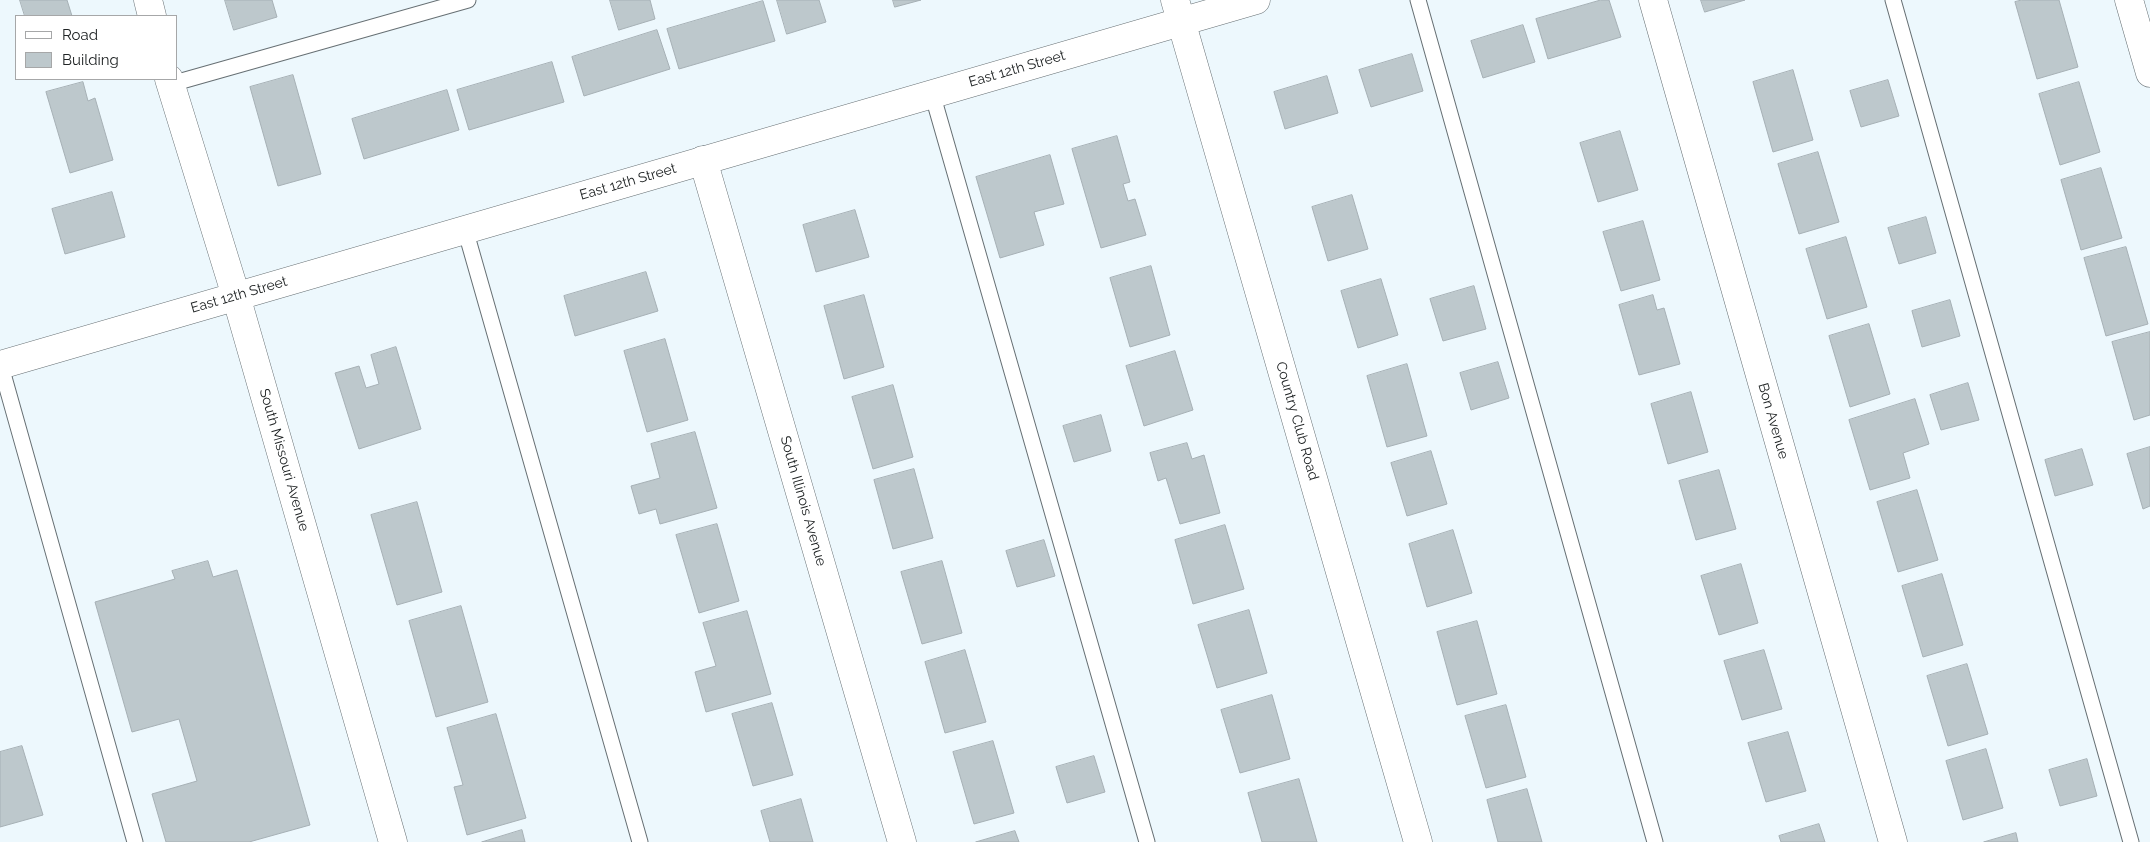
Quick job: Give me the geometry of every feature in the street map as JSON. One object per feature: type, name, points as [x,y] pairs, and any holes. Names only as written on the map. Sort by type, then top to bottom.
[{"type":"street","points":[[148,0],[152,15]]},
{"type":"street","name":"East 12th Street","points":[[0,364],[932,93],[1179,11],[1256,0]]},
{"type":"street","name":"Bon Avenue","points":[[1653,0],[1892,842]]},
{"type":"street","points":[[2129,0],[2150,73]]},
{"type":"street","name":"Country Club Road","points":[[1179,11],[1418,842]]},
{"type":"street","name":"South Missouri Avenue","points":[[170,81],[236,296],[393,842]]},
{"type":"street","name":"South Illinois Avenue","points":[[704,160],[902,842]]},
{"type":"lane","points":[[178,79],[468,0]]},
{"type":"lane","points":[[1418,0],[1655,842]]},
{"type":"lane","points":[[1892,0],[2131,842]]},
{"type":"lane","points":[[932,93],[1147,842]]},
{"type":"lane","points":[[465,229],[640,842]]},
{"type":"lane","points":[[0,364],[135,842]]},
{"type":"building","points":[[20,0],[67,0],[72,15],[25,15]]},
{"type":"building","points":[[225,0],[272,0],[277,17],[234,30]]},
{"type":"building","points":[[610,0],[650,0],[655,19],[619,30]]},
{"type":"building","points":[[777,0],[819,0],[826,22],[787,34]]},
{"type":"building","points":[[893,0],[921,0],[895,7]]},
{"type":"building","points":[[1601,0],[1609,0],[1621,37],[1548,59],[1536,19]]},
{"type":"building","points":[[1701,0],[1745,0],[1705,12]]},
{"type":"building","points":[[2022,0],[2059,0],[2078,67],[2037,79],[2015,2]]},
{"type":"building","points":[[763,1],[775,41],[679,69],[667,29]]},
{"type":"building","points":[[1523,25],[1535,62],[1483,78],[1471,41]]},
{"type":"building","points":[[657,30],[670,69],[584,96],[572,57]]},
{"type":"building","points":[[1412,54],[1423,91],[1371,107],[1359,70]]},
{"type":"building","points":[[552,62],[564,102],[469,130],[457,90]]},
{"type":"building","points":[[1793,70],[1813,140],[1773,152],[1753,82]]},
{"type":"building","points":[[293,75],[321,174],[278,186],[250,87]]},
{"type":"building","points":[[1327,76],[1338,113],[1285,129],[1274,92]]},
{"type":"building","points":[[1888,80],[1899,116],[1861,127],[1850,91]]},
{"type":"building","points":[[83,82],[88,101],[95,98],[113,160],[70,173],[46,92]]},
{"type":"building","points":[[2079,82],[2100,152],[2060,165],[2039,94]]},
{"type":"building","points":[[447,90],[459,130],[364,159],[352,119]]},
{"type":"building","points":[[1620,131],[1638,190],[1598,202],[1580,143]]},
{"type":"building","points":[[1117,136],[1130,182],[1123,184],[1128,201],[1135,199],[1146,235],[1101,248],[1072,149]]},
{"type":"building","points":[[1818,152],[1839,222],[1799,234],[1778,164]]},
{"type":"building","points":[[1050,155],[1064,204],[1034,212],[1044,245],[1000,258],[976,177]]},
{"type":"building","points":[[2101,168],[2122,238],[2081,250],[2061,180]]},
{"type":"building","points":[[112,192],[125,237],[65,254],[52,209]]},
{"type":"building","points":[[1352,195],[1368,249],[1328,261],[1312,207]]},
{"type":"building","points":[[855,210],[869,257],[816,272],[803,225]]},
{"type":"building","points":[[1926,217],[1936,253],[1899,264],[1888,228]]},
{"type":"building","points":[[1643,221],[1660,280],[1621,291],[1603,232]]},
{"type":"building","points":[[1846,237],[1867,307],[1827,319],[1806,249]]},
{"type":"building","points":[[2126,247],[2148,324],[2106,336],[2084,258]]},
{"type":"building","points":[[1151,266],[1170,335],[1130,347],[1110,278]]},
{"type":"building","points":[[646,272],[658,311],[575,336],[564,296]]},
{"type":"building","points":[[1381,279],[1398,335],[1358,348],[1341,291]]},
{"type":"building","points":[[1474,286],[1486,329],[1443,341],[1430,299]]},
{"type":"building","points":[[864,295],[884,367],[844,379],[824,306]]},
{"type":"building","points":[[1653,295],[1657,310],[1664,308],[1680,364],[1639,375],[1619,305]]},
{"type":"building","points":[[1950,300],[1960,336],[1922,347],[1912,311]]},
{"type":"building","points":[[1869,324],[1890,394],[1850,407],[1829,336]]},
{"type":"building","points":[[2150,332],[2150,415],[2134,420],[2112,342]]},
{"type":"building","points":[[665,339],[688,420],[647,432],[624,351]]},
{"type":"building","points":[[396,347],[421,429],[359,449],[335,373],[359,366],[366,388],[379,384],[371,355]]},
{"type":"building","points":[[1175,351],[1193,410],[1144,426],[1126,366]]},
{"type":"building","points":[[1498,362],[1509,398],[1471,410],[1460,373]]},
{"type":"building","points":[[1407,364],[1427,436],[1387,447],[1367,376]]},
{"type":"building","points":[[1968,383],[1979,420],[1941,430],[1930,395]]},
{"type":"building","points":[[893,385],[913,457],[873,469],[852,397]]},
{"type":"building","points":[[1691,392],[1708,452],[1668,464],[1651,404]]},
{"type":"building","points":[[1915,399],[1929,444],[1903,453],[1910,478],[1870,490],[1849,420]]},
{"type":"building","points":[[1101,415],[1111,451],[1074,462],[1063,426]]},
{"type":"building","points":[[695,432],[717,508],[660,524],[656,509],[639,514],[631,486],[660,478],[651,444]]},
{"type":"building","points":[[1187,443],[1192,459],[1204,455],[1220,513],[1180,524],[1166,478],[1158,481],[1150,453]]},
{"type":"building","points":[[2150,447],[2150,506],[2143,509],[2127,454]]},
{"type":"building","points":[[2082,449],[2093,485],[2055,496],[2045,460]]},
{"type":"building","points":[[1431,451],[1447,504],[1407,516],[1391,463]]},
{"type":"building","points":[[914,469],[933,538],[893,549],[874,480]]},
{"type":"building","points":[[1719,470],[1736,529],[1696,540],[1679,481]]},
{"type":"building","points":[[1917,490],[1938,560],[1898,572],[1877,502]]},
{"type":"building","points":[[417,502],[442,592],[397,605],[371,515]]},
{"type":"building","points":[[717,524],[739,601],[699,613],[676,535]]},
{"type":"building","points":[[1225,525],[1244,589],[1193,604],[1175,540]]},
{"type":"building","points":[[1453,530],[1472,593],[1427,607],[1409,544]]},
{"type":"building","points":[[1044,540],[1055,576],[1017,587],[1006,551]]},
{"type":"building","points":[[208,561],[213,577],[237,570],[310,825],[249,842],[166,842],[152,794],[197,781],[179,719],[132,732],[95,602],[175,579],[172,571]]},
{"type":"building","points":[[942,561],[962,633],[922,644],[901,572]]},
{"type":"building","points":[[1741,564],[1758,623],[1719,635],[1701,576]]},
{"type":"building","points":[[1942,574],[1963,645],[1923,657],[1902,586]]},
{"type":"building","points":[[461,606],[488,702],[436,717],[409,621]]},
{"type":"building","points":[[1249,610],[1267,673],[1217,688],[1198,625]]},
{"type":"building","points":[[747,611],[771,694],[706,712],[695,672],[716,666],[703,623]]},
{"type":"building","points":[[1477,621],[1497,694],[1457,705],[1437,632]]},
{"type":"building","points":[[965,650],[986,722],[945,733],[925,662]]},
{"type":"building","points":[[1764,650],[1782,709],[1742,720],[1724,661]]},
{"type":"building","points":[[1967,664],[1988,734],[1948,746],[1927,676]]},
{"type":"building","points":[[1272,695],[1290,759],[1240,773],[1221,710]]},
{"type":"building","points":[[772,703],[793,775],[753,786],[732,714]]},
{"type":"building","points":[[1506,705],[1526,777],[1486,788],[1465,716]]},
{"type":"building","points":[[496,714],[526,818],[467,835],[454,787],[463,785],[447,728]]},
{"type":"building","points":[[1788,732],[1806,791],[1766,802],[1748,743]]},
{"type":"building","points":[[993,741],[1014,813],[974,824],[953,752]]},
{"type":"building","points":[[22,746],[43,815],[0,827],[0,752]]},
{"type":"building","points":[[1986,749],[2003,808],[1963,820],[1946,761]]},
{"type":"building","points":[[1094,756],[1105,792],[1067,803],[1056,767]]},
{"type":"building","points":[[2087,759],[2097,796],[2060,806],[2049,770]]},
{"type":"building","points":[[1299,779],[1317,842],[1262,842],[1248,793]]},
{"type":"building","points":[[1527,789],[1542,842],[1498,842],[1487,800]]},
{"type":"building","points":[[801,799],[813,842],[770,842],[761,811]]},
{"type":"building","points":[[1819,824],[1825,842],[1781,842],[1779,836]]},
{"type":"building","points":[[522,830],[525,842],[482,842]]},
{"type":"building","points":[[1015,831],[1019,842],[976,842]]},
{"type":"building","points":[[2016,833],[2018,842],[1984,842]]}]
